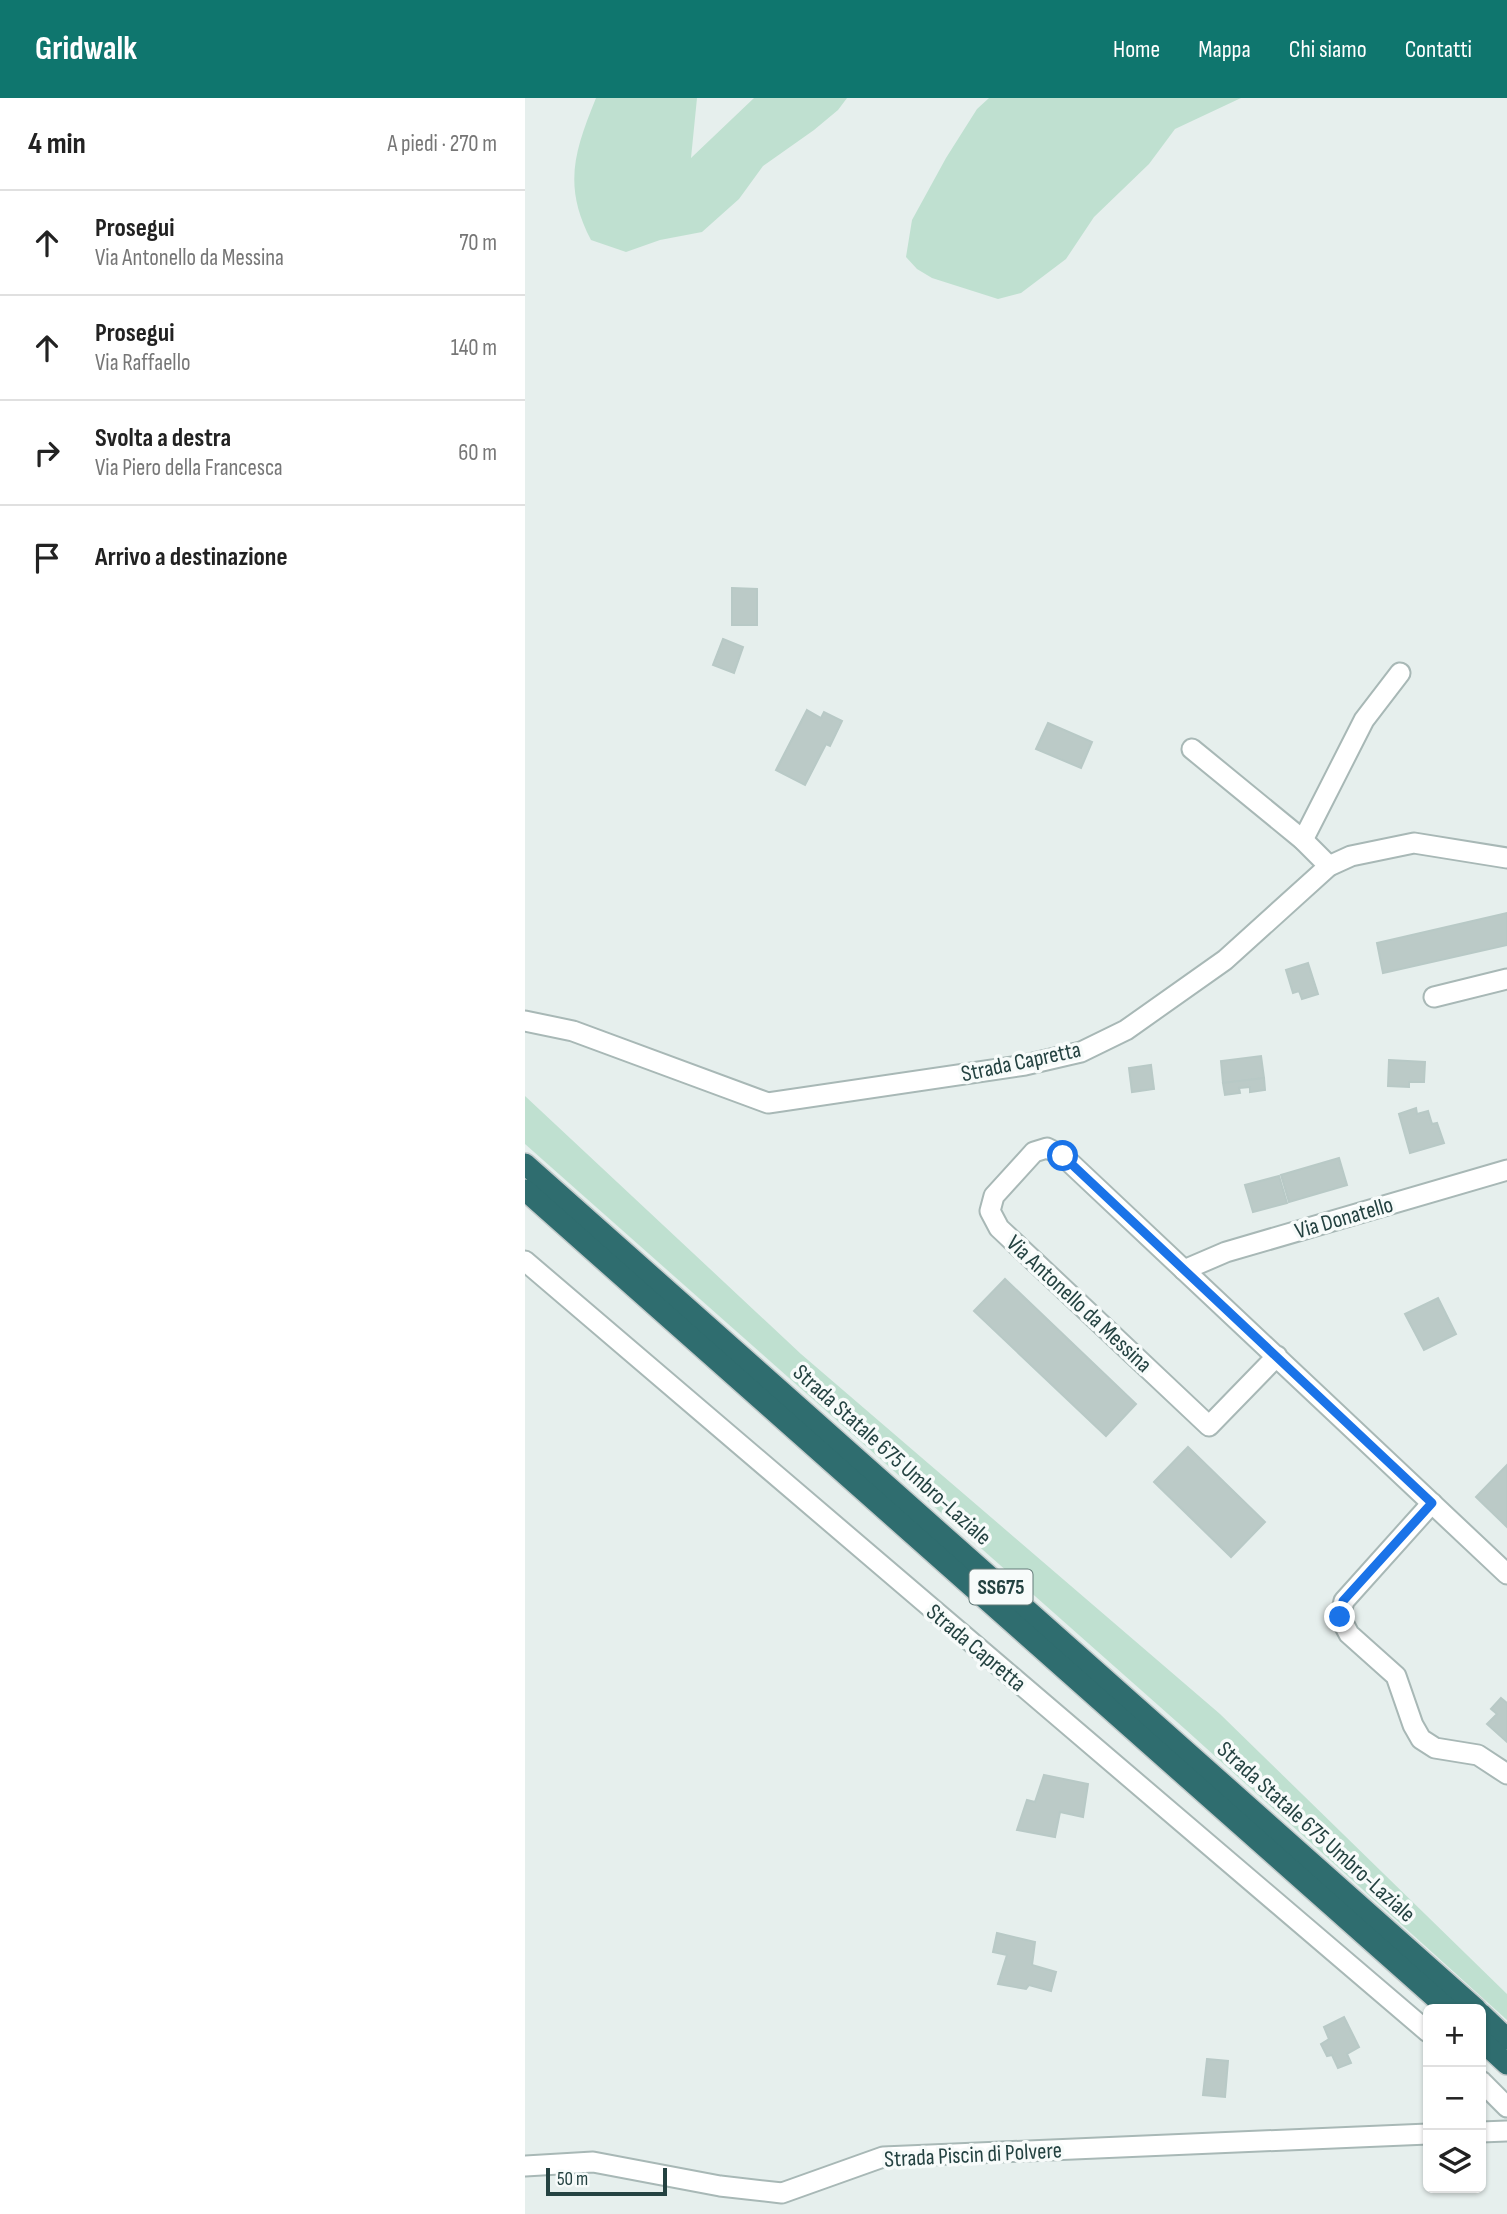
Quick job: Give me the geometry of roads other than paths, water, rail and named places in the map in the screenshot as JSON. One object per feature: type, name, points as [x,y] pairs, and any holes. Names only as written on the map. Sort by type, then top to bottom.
[{"type":"highway","name":"Strada Statale 675 Umbro-Laziale","points":[[525,1164],[1470,2004]]},
{"type":"highway","name":"Strada Statale 675 Umbro-Laziale","points":[[525,1190],[1442,2004]]},
{"type":"highway","points":[[1486,2019],[1507,2039]]},
{"type":"highway","points":[[1486,2044],[1507,2064]]},
{"type":"street","points":[[1303,840],[1364,720],[1400,673]]},
{"type":"street","points":[[1192,750],[1303,840],[1329,866]]},
{"type":"street","name":"Strada Capretta","points":[[525,1021],[573,1031],[768,1102],[1049,1061],[1081,1052],[1126,1030],[1225,960],[1329,866],[1351,856],[1414,844],[1507,858]]},
{"type":"street","points":[[1434,997],[1507,979]]},
{"type":"street","name":"Via Antonello da Messina","points":[[1184,1270],[1063,1156],[1047,1148],[1034,1152],[994,1196],[990,1211],[999,1228],[1209,1426],[1277,1356]]},
{"type":"street","name":"Via Donatello","points":[[1184,1270],[1226,1252],[1507,1170]]},
{"type":"street","name":"Strada Capretta","points":[[525,1261],[1423,2028]]},
{"type":"street","points":[[1184,1270],[1507,1574]]},
{"type":"street","points":[[1432,1503],[1343,1601],[1340,1617],[1349,1633],[1396,1676],[1413,1725],[1421,1739],[1435,1748],[1478,1755],[1507,1774]]},
{"type":"street","points":[[1486,2086],[1507,2107]]},
{"type":"street","points":[[1486,2132],[1507,2131]]},
{"type":"street","name":"Strada Piscin di Polvere","points":[[525,2166],[593,2162],[720,2186],[782,2193],[883,2157],[1423,2134]]}]
